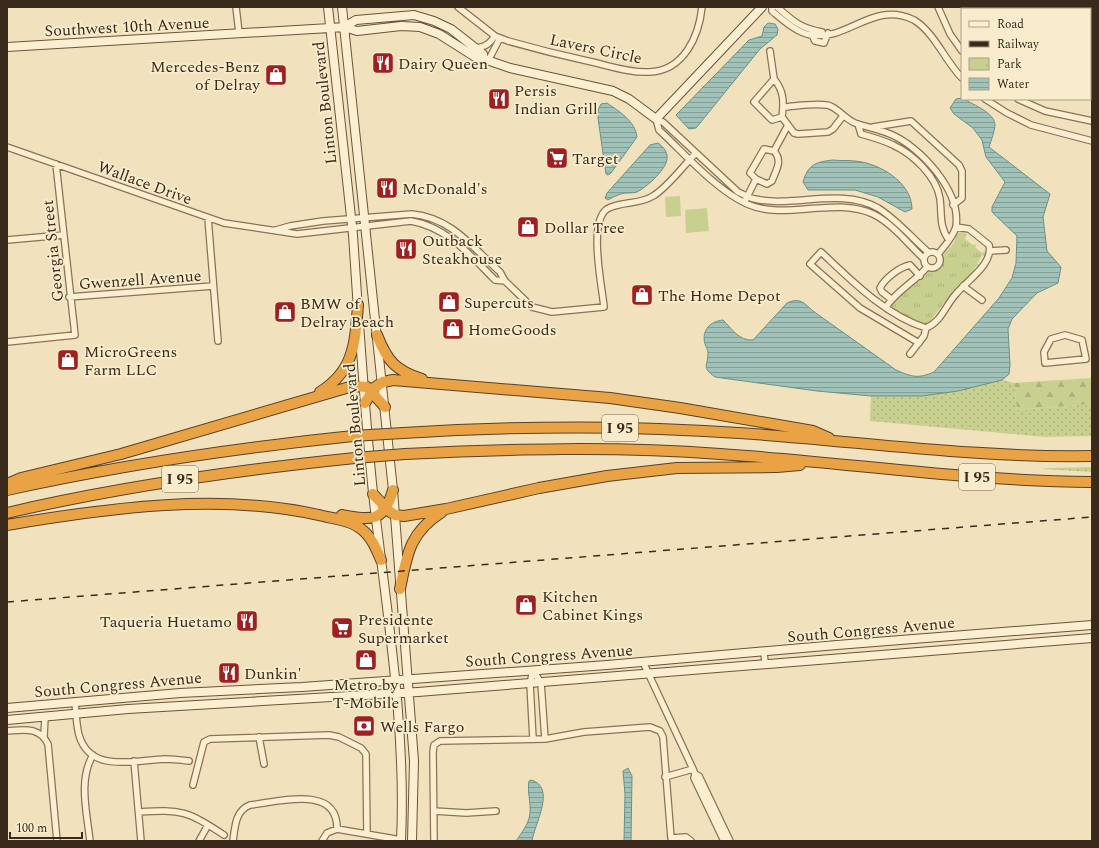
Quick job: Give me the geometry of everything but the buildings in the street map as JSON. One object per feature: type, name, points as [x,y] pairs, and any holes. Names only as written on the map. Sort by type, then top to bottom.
[{"type":"highway","points":[[311,398],[336,380],[348,363],[355,345],[358,305]]},
{"type":"highway","points":[[377,335],[386,355],[395,366],[411,375],[440,384]]},
{"type":"highway","points":[[7,484],[21,478],[121,454],[350,386],[368,388],[390,380],[581,395],[668,406],[813,431],[837,442]]},
{"type":"highway","points":[[365,402],[368,388]]},
{"type":"highway","points":[[368,388],[385,407]]},
{"type":"highway","name":"I 95","points":[[7,490],[99,471],[200,454],[353,436],[532,427],[635,428],[738,433],[971,454],[1092,456]]},
{"type":"highway","name":"I 95","points":[[7,513],[96,494],[175,480],[253,469],[405,454],[506,450],[612,449],[711,453],[983,477],[1092,482]]},
{"type":"highway","points":[[374,494],[390,512],[404,516],[446,509],[561,484],[636,472],[711,467],[777,467],[824,463]]},
{"type":"highway","points":[[390,512],[393,490]]},
{"type":"highway","points":[[7,525],[96,511],[160,506],[236,506],[367,519],[390,512]]},
{"type":"highway","points":[[400,589],[407,556],[415,536],[428,521],[446,509]]},
{"type":"highway","points":[[310,514],[347,522],[360,528],[372,540],[381,560]]},
{"type":"main road","name":"Linton Boulevard","points":[[328,7],[352,224],[358,305],[368,388]]},
{"type":"main road","name":"Linton Boulevard","points":[[342,7],[363,218],[383,382],[393,490]]},
{"type":"main road","points":[[656,119],[762,7]]},
{"type":"main road","name":"Southwest 10th Avenue","points":[[344,27],[356,20],[414,15],[434,21],[451,29],[483,54],[486,60]]},
{"type":"main road","name":"Southwest 10th Avenue","points":[[7,47],[344,27],[357,31],[401,26],[420,27],[439,34],[480,60],[486,60],[510,68],[613,91],[629,98],[656,119]]},
{"type":"main road","name":"Linton Boulevard","points":[[365,402],[376,517],[396,694],[403,786],[402,841]]},
{"type":"main road","points":[[390,512],[400,589],[415,770],[412,841]]},
{"type":"main road","name":"South Congress Avenue","points":[[7,708],[75,701],[219,690],[302,687],[642,662],[1092,626]]},
{"type":"main road","name":"South Congress Avenue","points":[[7,720],[76,713],[396,694],[530,684],[765,663],[1092,638]]},
{"type":"street","points":[[236,7],[239,33]]},
{"type":"street","name":"Lavers Circle","points":[[458,7],[498,37],[541,50],[638,72],[652,72],[669,67],[689,49],[698,31],[702,7]]},
{"type":"street","points":[[772,7],[772,11],[800,32],[812,35],[828,33],[840,29],[874,13],[890,12],[902,14],[916,21],[927,31],[961,77]]},
{"type":"street","points":[[777,7],[794,23],[802,27],[828,33]]},
{"type":"street","points":[[938,7],[950,34],[961,50]]},
{"type":"street","points":[[812,35],[815,41],[824,43],[828,33]]},
{"type":"street","points":[[476,48],[483,47],[498,37]]},
{"type":"street","points":[[486,60],[498,37]]},
{"type":"street","points":[[770,51],[774,80],[782,88],[784,107],[782,117],[794,133],[828,132],[833,129],[843,116]]},
{"type":"street","points":[[774,80],[754,102],[772,120],[782,117]]},
{"type":"street","points":[[987,100],[1007,113],[1031,125],[1092,141]]},
{"type":"street","points":[[1020,100],[1045,110],[1092,121]]},
{"type":"street","points":[[784,107],[828,105],[843,116],[858,124],[890,134],[910,145],[924,158],[934,168],[953,205],[956,227],[949,240],[938,254]]},
{"type":"street","points":[[656,119],[663,122],[738,192],[753,199],[768,201],[842,198],[868,204],[887,215],[928,252],[938,254]]},
{"type":"street","points":[[656,119],[659,130],[725,191],[745,202],[770,209],[788,208],[792,212],[809,208],[842,207],[854,208],[874,214],[923,258],[927,267]]},
{"type":"street","points":[[870,128],[911,121],[960,165],[962,170],[962,198],[953,205]]},
{"type":"street","points":[[858,124],[861,134],[899,148],[929,175],[938,192],[942,231],[949,240]]},
{"type":"street","points":[[774,151],[788,125]]},
{"type":"street","name":"Wallace Drive","points":[[7,147],[224,224],[276,230],[296,234],[352,224],[363,218],[412,214],[426,215],[438,220],[454,230],[500,272],[505,281],[525,302],[532,307],[552,312],[604,307],[596,235],[600,216],[612,207],[646,201],[655,195],[690,158]]},
{"type":"street","points":[[764,149],[774,151],[780,160],[772,182],[767,184],[756,180],[750,173],[764,149]]},
{"type":"street","points":[[690,158],[696,153]]},
{"type":"street","name":"Georgia Street","points":[[7,342],[75,336],[69,297],[56,164]]},
{"type":"street","points":[[745,202],[756,180]]},
{"type":"street","points":[[788,200],[788,208]]},
{"type":"street","points":[[208,218],[218,341]]},
{"type":"street","name":"Wallace Drive","points":[[276,230],[290,226],[352,224],[365,227],[411,221],[424,223],[450,238],[495,280],[505,281]]},
{"type":"street","points":[[919,343],[860,308],[810,264],[821,252],[862,290],[902,319],[926,328],[934,324],[939,319],[963,286],[972,279],[989,255],[989,245],[969,229],[956,227]]},
{"type":"street","points":[[7,240],[63,235]]},
{"type":"street","points":[[990,251],[1006,250]]},
{"type":"street","points":[[923,258],[928,252]]},
{"type":"street","points":[[927,267],[932,268],[937,266],[940,262],[938,254]]},
{"type":"street","points":[[891,299],[882,292],[880,288],[883,282],[905,266],[910,265],[920,276]]},
{"type":"street","points":[[886,307],[891,299],[910,281],[920,276],[927,267]]},
{"type":"street","name":"Gwenzell Avenue","points":[[69,297],[213,286]]},
{"type":"street","points":[[963,286],[982,300]]},
{"type":"street","points":[[910,354],[924,336],[926,328]]},
{"type":"street","points":[[1072,336],[1082,340],[1089,359],[1045,364],[1044,352],[1047,345],[1054,338],[1072,336]]},
{"type":"street","points":[[1061,628],[1062,641]]},
{"type":"street","points":[[764,652],[765,663]]},
{"type":"street","points":[[642,662],[694,771],[699,776],[730,841]]},
{"type":"street","points":[[533,670],[541,683],[545,739]]},
{"type":"street","points":[[533,670],[530,684],[533,739]]},
{"type":"street","points":[[75,701],[80,739],[93,755],[111,762],[164,759],[189,761]]},
{"type":"street","points":[[45,716],[44,737],[49,750],[57,841]]},
{"type":"street","points":[[434,841],[433,752],[437,743],[452,739],[545,739],[584,732],[654,727],[660,731],[663,737],[671,838],[686,837],[691,841]]},
{"type":"street","points":[[7,732],[32,730],[44,737]]},
{"type":"street","points":[[193,785],[204,742],[207,740],[333,735],[364,751],[366,757],[367,834]]},
{"type":"street","points":[[259,737],[264,764]]},
{"type":"street","points":[[90,841],[85,782],[87,768],[93,755]]},
{"type":"street","points":[[134,761],[141,841]]},
{"type":"street","points":[[665,777],[694,771]]},
{"type":"street","points":[[694,771],[694,778],[724,841]]},
{"type":"street","points":[[699,789],[703,792],[710,807],[714,807]]},
{"type":"street","points":[[233,841],[240,810],[250,805],[311,798],[324,803],[334,813],[337,830]]},
{"type":"street","points":[[139,812],[178,811],[194,816],[224,835]]},
{"type":"street","points":[[434,811],[466,813],[496,811]]},
{"type":"street","points":[[199,841],[208,825]]},
{"type":"street","points":[[322,841],[327,833],[337,830],[402,841]]},
{"type":"green space","points":[[680,196],[681,216],[666,217],[665,197]]},
{"type":"green space","points":[[707,208],[709,231],[686,233],[685,210]]},
{"type":"green space","points":[[962,232],[967,234],[965,239],[973,245],[977,244],[975,247],[982,253],[985,251],[986,257],[982,255],[977,264],[980,265],[979,268],[976,266],[970,275],[971,278],[960,287],[958,285],[931,320],[933,322],[926,326],[922,325],[892,309],[891,307],[895,301],[904,291],[929,271],[940,267],[942,263],[942,256],[954,243],[957,233]]},
{"type":"green space","points":[[1092,378],[1092,404],[1017,410],[1014,383]]},
{"type":"green space","points":[[1002,380],[1014,383],[1017,410],[1092,404],[1092,436],[1045,437],[870,421],[871,396],[922,396],[958,391]]},
{"type":"green space","points":[[1092,467],[1092,472],[1042,469],[1048,468]]},
{"type":"water","points":[[1092,7],[1092,64],[1091,8],[996,8]]},
{"type":"water","points":[[768,23],[775,24],[778,29],[777,35],[760,49],[696,128],[689,129],[676,115],[749,40],[762,36],[764,27]]},
{"type":"water","points":[[961,98],[961,100],[966,100],[987,112],[991,116],[994,121],[995,129],[989,147],[1050,194],[1043,217],[1047,251],[1061,267],[1058,283],[1037,293],[1012,319],[1008,329],[1009,374],[1002,380],[958,391],[922,396],[871,396],[817,391],[715,377],[711,374],[706,366],[708,352],[704,334],[711,324],[723,320],[733,331],[744,339],[753,340],[787,303],[791,301],[799,301],[804,303],[896,370],[915,376],[924,376],[934,372],[999,298],[1012,278],[1016,263],[1017,236],[992,212],[992,207],[1005,182],[986,157],[982,140],[973,128],[954,114],[950,108],[956,99]]},
{"type":"water","points":[[607,103],[622,113],[630,122],[636,131],[637,137],[608,175],[606,174],[598,118],[598,110],[601,104]]},
{"type":"water","points":[[658,143],[666,153],[667,158],[664,167],[652,181],[637,192],[623,193],[608,200],[605,198],[607,193],[650,145]]},
{"type":"water","points":[[833,160],[864,163],[884,170],[900,182],[906,190],[911,199],[912,209],[905,212],[878,197],[855,190],[808,190],[803,182],[807,171],[817,163]]},
{"type":"water","points":[[628,768],[632,776],[631,841],[624,841],[625,794],[623,771]]},
{"type":"water","points":[[531,780],[539,784],[542,790],[542,807],[532,841],[516,841],[525,828],[529,817],[529,781]]},
{"type":"railway","points":[[7,602],[1092,517]]},
{"type":"place","name":"Dairy Queen","points":[[383,63]]},
{"type":"place","name":"Mercedes-Benz of Delray","points":[[276,75]]},
{"type":"place","name":"Persis Indian Grill","points":[[499,99]]},
{"type":"place","name":"Target","points":[[557,158]]},
{"type":"place","name":"McDonald's","points":[[387,188]]},
{"type":"place","name":"Dollar Tree","points":[[528,227]]},
{"type":"place","name":"Outback Steakhouse","points":[[406,249]]},
{"type":"place","name":"The Home Depot","points":[[642,295]]},
{"type":"place","name":"Supercuts","points":[[449,302]]},
{"type":"place","name":"BMW of Delray Beach","points":[[285,312]]},
{"type":"place","name":"HomeGoods","points":[[453,329]]},
{"type":"place","name":"MicroGreens Farm LLC","points":[[68,360]]},
{"type":"place","name":"Kitchen Cabinet Kings","points":[[526,605]]},
{"type":"place","name":"Taqueria Huetamo","points":[[247,621]]},
{"type":"place","name":"Presidente Supermarket","points":[[342,628]]},
{"type":"place","name":"Metro by T-Mobile","points":[[366,660]]},
{"type":"place","name":"Dunkin'","points":[[229,673]]},
{"type":"place","name":"Wells Fargo","points":[[364,726]]}]
